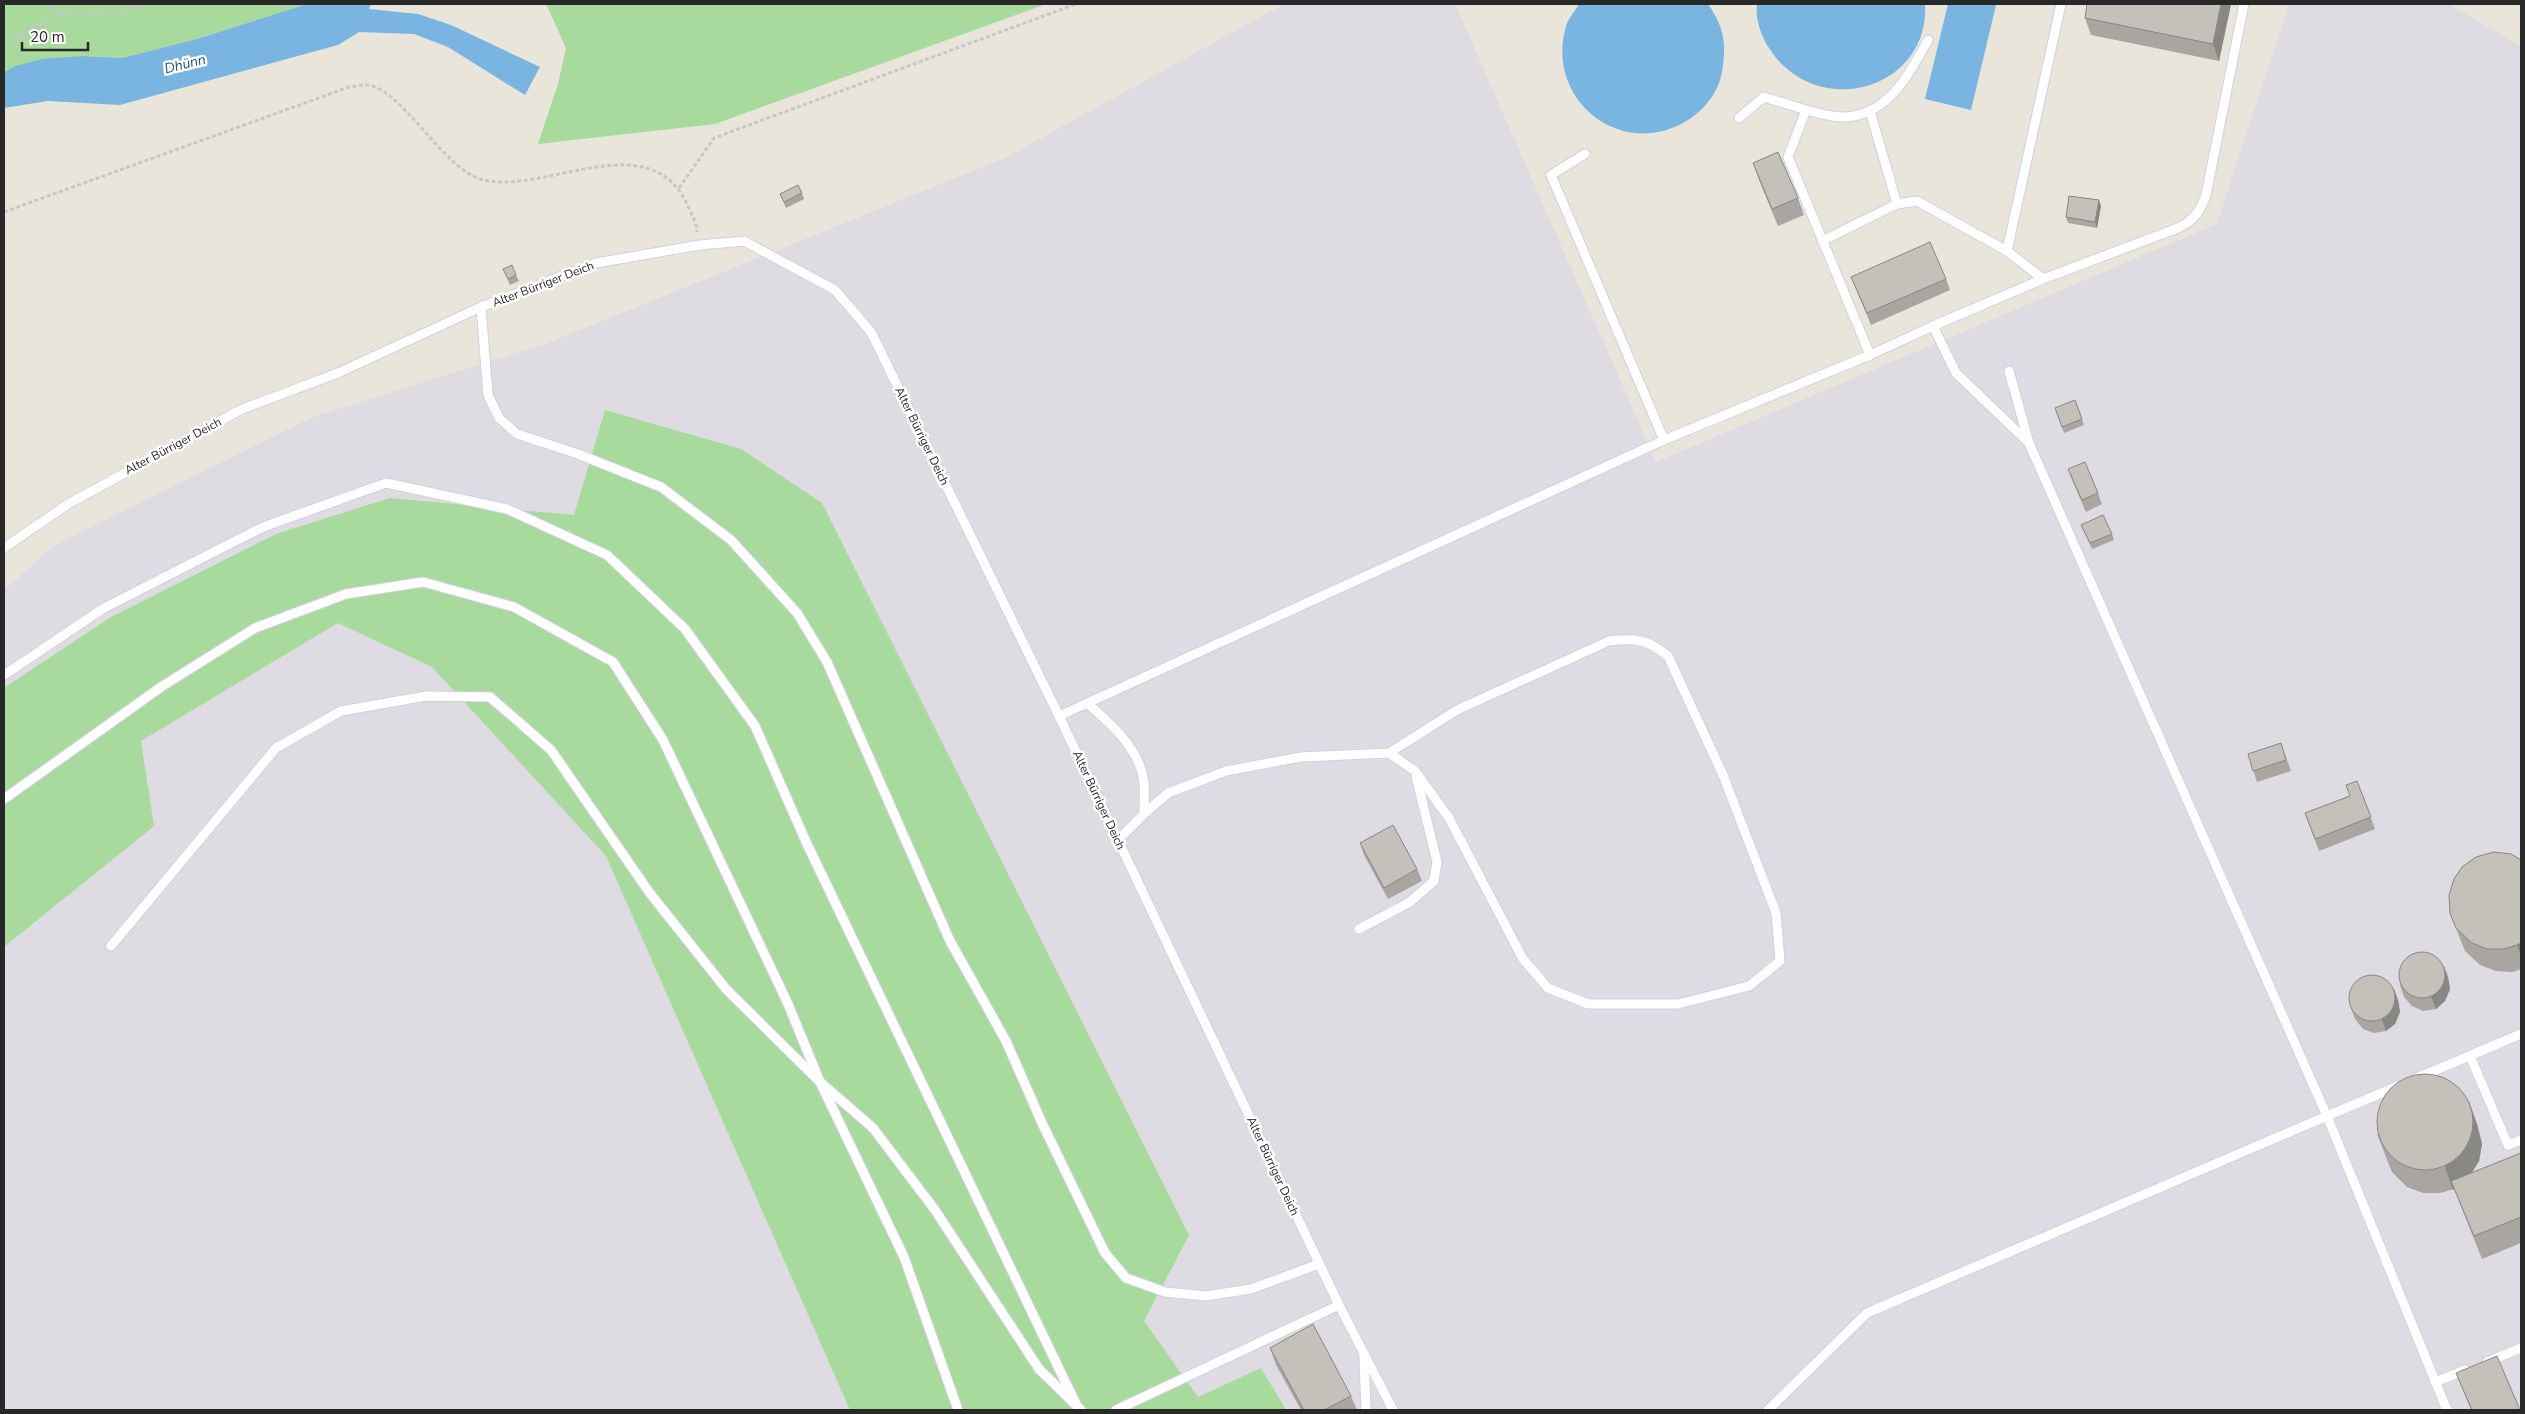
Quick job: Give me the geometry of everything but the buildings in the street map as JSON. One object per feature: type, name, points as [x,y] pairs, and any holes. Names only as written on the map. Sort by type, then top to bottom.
[{"type":"lane","points":[[2007,250],[2061,4]]},
{"type":"lane","points":[[1059,716],[1664,440],[1870,355],[2042,279],[2190,222],[2201,212],[2208,186],[2244,4]]},
{"type":"lane","points":[[1739,118],[1764,96],[1806,110],[1838,117],[1855,116],[1870,111],[1886,101],[1901,85],[1928,40]]},
{"type":"lane","points":[[1806,110],[1788,157],[1870,355]]},
{"type":"lane","points":[[1870,111],[1897,204]]},
{"type":"lane","points":[[1585,154],[1551,175],[1664,440]]},
{"type":"lane","points":[[1822,241],[1897,204],[1917,201],[2007,250],[2042,279]]},
{"type":"lane","name":"Alter Bürriger Deich","points":[[4,548],[68,504],[242,410],[338,373],[481,307],[596,263],[700,245],[744,241],[835,290],[871,332],[1059,716],[1319,1264],[1393,1410]]},
{"type":"lane","points":[[481,307],[488,395],[500,418],[517,434],[578,454],[661,487],[731,540],[798,613],[828,662],[950,941],[1006,1041],[1042,1123],[1106,1253],[1126,1278],[1165,1292],[1206,1296],[1251,1289],[1319,1264]]},
{"type":"lane","points":[[1933,326],[1956,373],[2029,443]]},
{"type":"lane","points":[[2009,371],[2029,443],[2327,1116],[2447,1410]]},
{"type":"lane","points":[[4,675],[104,608],[262,527],[386,483],[507,509],[607,555],[685,629],[755,726],[807,844],[1078,1407]]},
{"type":"lane","points":[[4,799],[161,687],[255,628],[346,594],[423,582],[514,607],[613,662],[663,740],[788,1004],[820,1082],[904,1257],[958,1410]]},
{"type":"lane","points":[[1118,840],[1168,793],[1226,771],[1301,757],[1389,753],[1457,710],[1609,641],[1634,639],[1652,644],[1668,656],[1723,775],[1776,913],[1780,961],[1749,986],[1678,1004],[1588,1004],[1548,988],[1523,959],[1449,818],[1415,771],[1389,753]]},
{"type":"lane","points":[[111,946],[276,748],[341,711],[426,696],[490,697],[551,750],[649,892],[726,989],[820,1082],[873,1128],[935,1210],[1039,1369],[1078,1407]]},
{"type":"lane","points":[[1087,703],[1112,725],[1134,753],[1144,782],[1144,814]]},
{"type":"lane","points":[[1359,929],[1410,902],[1434,881],[1437,862],[1415,771]]},
{"type":"lane","points":[[1769,1410],[1867,1313],[2521,1034]]},
{"type":"lane","points":[[2470,1056],[2508,1145],[2521,1140]]},
{"type":"lane","points":[[1116,1410],[1339,1305]]},
{"type":"lane","points":[[2435,1382],[2521,1348]]},
{"type":"lane","points":[[1364,1354],[1366,1410]]},
{"type":"path","points":[[49,4],[61,14]]},
{"type":"path","points":[[4,44],[61,14],[119,12],[145,4]]},
{"type":"path","points":[[679,188],[714,138],[1076,4]]},
{"type":"path","points":[[4,212],[349,87],[369,85],[386,93],[461,168],[483,180],[517,182],[598,166],[627,164],[655,170],[679,188],[696,223]]},
{"type":"shaded area","points":[[1284,4],[1455,4],[1656,462],[2217,224],[2289,4],[2448,4],[2521,46],[2521,1410],[4,1410],[4,590],[55,545],[313,417],[548,343],[1005,158]]},
{"type":"green space","points":[[4,4],[307,4],[197,39],[122,58],[82,56],[15,66],[4,72]]},
{"type":"green space","points":[[546,4],[1046,4],[715,124],[538,144],[558,84],[566,48]]},
{"type":"green space","points":[[605,410],[741,449],[822,503],[1189,1235],[1144,1321],[1198,1397],[1261,1368],[1286,1410],[850,1410],[606,856],[432,667],[338,623],[141,741],[154,826],[4,947],[4,688],[111,617],[276,534],[390,498],[574,515]]},
{"type":"water","name":"Dhünn","points":[[307,4],[371,4],[369,9],[418,14],[451,25],[540,67],[525,95],[448,47],[414,34],[359,32],[338,45],[120,105],[48,101],[4,108],[4,72],[15,66],[42,59],[82,56],[122,58],[197,39]]},
{"type":"water","points":[[1579,4],[1708,4],[1718,20],[1724,44],[1720,79],[1711,98],[1691,118],[1665,130],[1640,133],[1616,128],[1595,117],[1578,99],[1566,77],[1562,51],[1567,23]]},
{"type":"water","points":[[1757,4],[1925,4],[1922,34],[1909,58],[1890,75],[1866,86],[1840,89],[1814,84],[1789,71],[1763,38],[1759,27]]},
{"type":"water","points":[[1948,4],[1996,5],[1971,110],[1925,99]]}]
